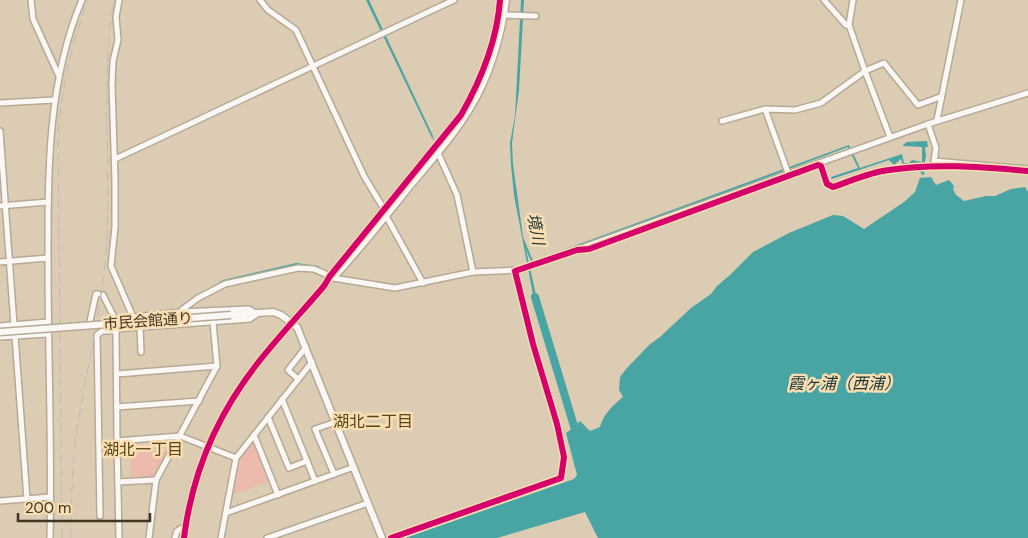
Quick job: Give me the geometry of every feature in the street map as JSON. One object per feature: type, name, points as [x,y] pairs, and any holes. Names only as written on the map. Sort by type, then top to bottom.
[{"type":"street","points":[[31,0],[33,18],[58,74]]},
{"type":"street","points":[[50,538],[48,202],[54,100],[58,74],[69,34],[82,0]]},
{"type":"street","points":[[119,0],[116,17],[118,40],[113,61],[112,85],[115,227],[111,266],[132,317]]},
{"type":"street","points":[[260,0],[275,16],[296,30],[364,176],[423,283]]},
{"type":"street","points":[[115,159],[454,0]]},
{"type":"street","points":[[385,213],[461,115],[475,90],[487,60],[497,24],[500,0]]},
{"type":"street","points":[[184,538],[195,481],[208,446],[242,384],[385,213],[438,153],[467,114],[482,87],[493,56],[507,15],[506,0]]},
{"type":"street","points":[[824,0],[846,25],[849,25]]},
{"type":"street","points":[[853,0],[849,25],[864,71],[890,137]]},
{"type":"street","points":[[937,120],[940,97],[961,0]]},
{"type":"street","points":[[507,15],[534,16]]},
{"type":"street","points":[[722,121],[766,109],[795,110],[821,103],[864,71],[884,63],[918,105],[940,97]]},
{"type":"street","points":[[181,312],[198,298],[225,284],[298,268],[314,269],[332,277],[395,288],[473,272],[520,270],[937,120],[1028,93]]},
{"type":"street","points":[[0,103],[54,100]]},
{"type":"street","points":[[766,109],[788,173]]},
{"type":"street","points":[[928,124],[936,148],[934,161],[1028,169]]},
{"type":"street","points":[[0,130],[3,206],[10,261],[14,325]]},
{"type":"street","points":[[438,153],[457,194],[473,272]]},
{"type":"street","points":[[3,206],[48,202]]},
{"type":"street","points":[[0,262],[48,258]]},
{"type":"street","points":[[90,321],[96,294],[100,295],[115,319],[116,330],[119,538]]},
{"type":"street","points":[[100,516],[98,335],[102,331],[140,327],[250,319],[256,314],[249,309],[181,312],[115,319]]},
{"type":"street","name":"市民会館通り","points":[[0,332],[278,313],[292,324]]},
{"type":"street","points":[[0,326],[48,322]]},
{"type":"street","points":[[149,538],[156,480],[217,366],[213,322]]},
{"type":"street","points":[[292,324],[298,330],[306,347],[381,538]]},
{"type":"street","points":[[140,327],[141,352]]},
{"type":"street","points":[[0,337],[48,334]]},
{"type":"street","points":[[15,336],[26,499]]},
{"type":"street","points":[[298,379],[288,370],[306,347]]},
{"type":"street","points":[[221,538],[236,458],[312,362]]},
{"type":"street","points":[[117,374],[217,366]]},
{"type":"street","points":[[282,399],[315,481]]},
{"type":"street","points":[[117,407],[199,401]]},
{"type":"street","points":[[268,417],[289,468],[307,461]]},
{"type":"street","points":[[334,474],[315,429],[336,422]]},
{"type":"street","points":[[254,435],[278,495]]},
{"type":"street","points":[[117,441],[180,436],[236,458]]},
{"type":"street","points":[[226,514],[354,466]]},
{"type":"street","points":[[118,482],[156,480]]},
{"type":"street","points":[[0,501],[50,497]]},
{"type":"street","points":[[267,538],[368,503]]},
{"type":"street","points":[[175,538],[177,531],[185,526]]},
{"type":"shaded area","points":[[252,441],[255,442],[270,481],[231,496],[237,460]]},
{"type":"shaded area","points":[[168,451],[155,477],[131,479],[130,453]]},
{"type":"water","points":[[366,0],[369,0],[433,136],[432,138]]},
{"type":"water","points":[[521,0],[524,0],[519,90],[512,143],[523,237],[533,261],[849,145],[860,168],[902,154],[904,163],[909,163],[912,160],[922,162],[922,147],[903,145],[907,142],[927,141],[928,147],[925,147],[926,156],[923,171],[925,174],[922,175],[920,171],[922,163],[903,165],[901,159],[894,165],[889,160],[832,179],[831,177],[858,168],[848,147],[539,261],[532,263],[526,250],[538,304],[535,305],[514,195],[511,165],[510,143],[515,116]]},
{"type":"water","name":"霞ヶ浦（西浦）","points":[[931,177],[936,185],[949,180],[954,186],[953,189],[956,195],[964,201],[995,196],[1011,189],[1025,187],[1028,192],[1028,538],[598,538],[585,512],[497,538],[405,538],[574,479],[577,475],[566,433],[580,421],[590,431],[600,427],[603,418],[609,410],[623,397],[619,390],[620,377],[627,368],[649,345],[691,308],[711,294],[753,252],[789,233],[833,215],[843,216],[864,229],[904,202],[915,192],[920,178]]},
{"type":"water","points":[[50,183],[52,184],[54,538],[52,538]]},
{"type":"water","points":[[296,263],[319,266],[318,268],[296,265],[224,282],[183,308],[181,307],[223,280]]},
{"type":"waterway","points":[[432,136],[434,140]]},
{"type":"waterway","name":"境川","points":[[535,297],[577,436]]},
{"type":"railway","points":[[62,538],[58,135],[68,66],[88,0]]},
{"type":"railway","points":[[71,538],[76,436],[104,276],[106,253],[108,221],[107,63],[114,0]]},
{"type":"cycle path","points":[[184,538],[193,491],[200,468],[208,446],[230,404],[265,354],[324,286],[330,276],[461,115],[487,60],[492,45],[500,0]]},
{"type":"cycle path","points":[[391,538],[561,478],[564,457],[557,424],[533,344],[515,271],[577,250],[589,249],[818,165],[821,166],[827,184],[833,187],[882,171],[906,168],[958,166],[1028,171]]},
{"type":"district","name":"湖北二丁目","points":[[373,421]]},
{"type":"district","name":"湖北一丁目","points":[[143,449]]}]
